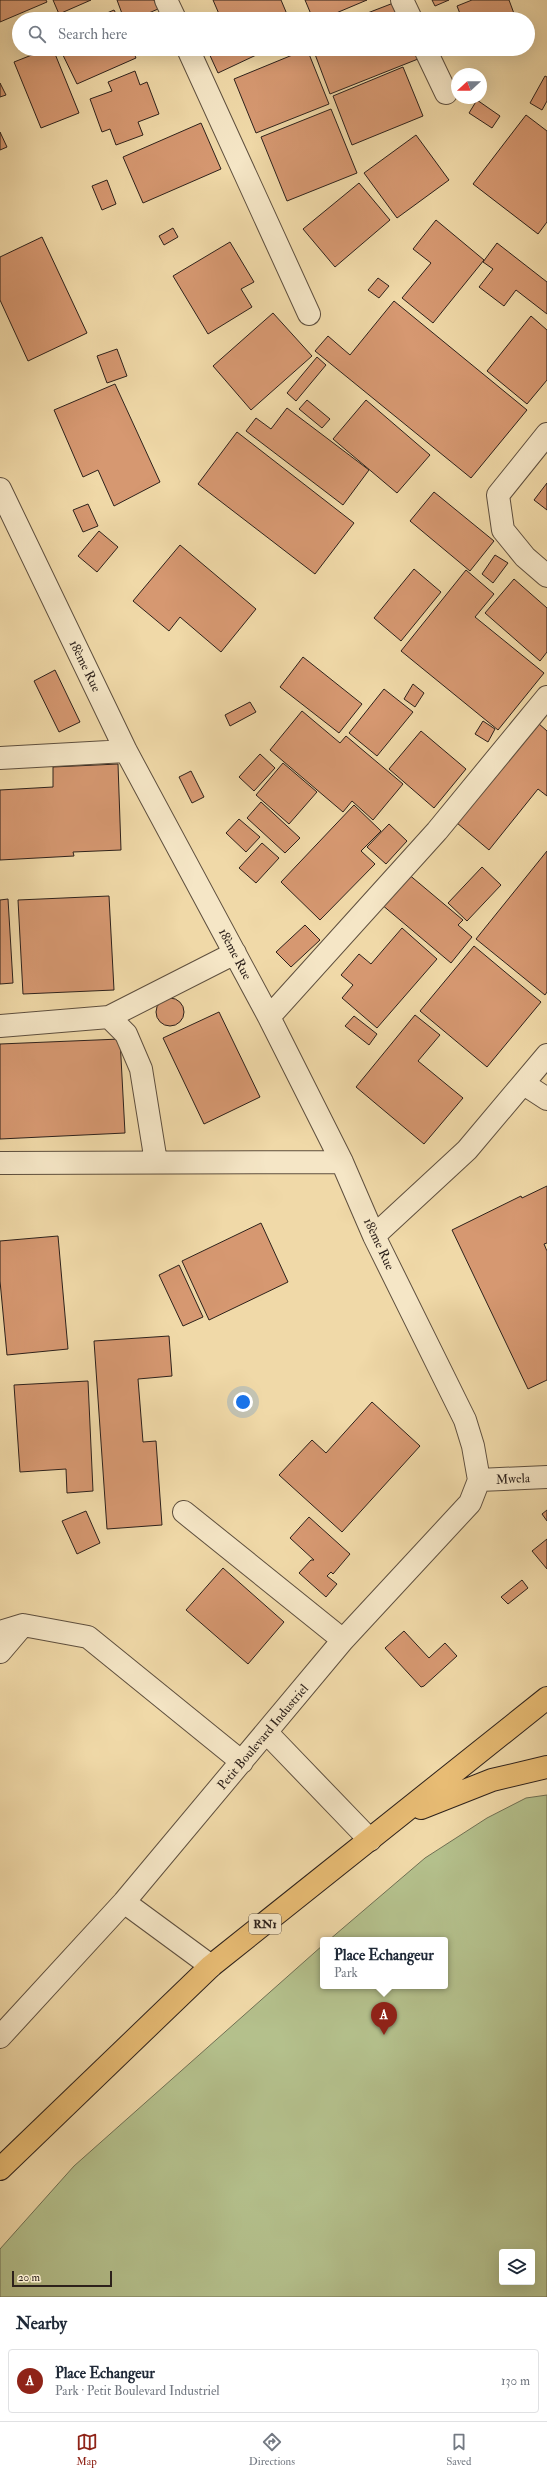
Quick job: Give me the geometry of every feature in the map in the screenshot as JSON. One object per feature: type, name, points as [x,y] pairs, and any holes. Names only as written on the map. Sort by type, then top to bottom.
[{"type":"highway","name":"RN1","points":[[0,2169],[211,1966],[547,1698]]},
{"type":"highway","points":[[401,1815],[492,1780],[547,1767]]},
{"type":"street","points":[[166,0],[172,12]]},
{"type":"street","points":[[402,0],[408,12]]},
{"type":"street","points":[[191,56],[309,314]]},
{"type":"street","points":[[428,56],[446,93]]},
{"type":"street","points":[[547,434],[498,494],[503,530],[525,557],[547,576]]},
{"type":"street","name":"18ème Rue","points":[[0,489],[126,751],[269,1017],[342,1162],[374,1236],[465,1420],[473,1446],[479,1480]]},
{"type":"street","points":[[269,1017],[437,831],[547,697]]},
{"type":"street","points":[[0,758],[126,751]]},
{"type":"street","points":[[0,1026],[109,1017],[235,953]]},
{"type":"street","points":[[109,1017],[126,1034],[141,1068],[156,1162]]},
{"type":"street","points":[[374,1236],[467,1150],[547,1055]]},
{"type":"street","points":[[524,1084],[547,1099]]},
{"type":"street","points":[[0,1163],[342,1162]]},
{"type":"street","name":"Mwela","points":[[479,1480],[547,1477]]},
{"type":"street","name":"Petit Boulevard Industriel","points":[[0,2037],[124,1902],[267,1733],[343,1640],[470,1503],[479,1480]]},
{"type":"street","points":[[184,1512],[343,1640]]},
{"type":"street","points":[[0,1652],[22,1625]]},
{"type":"street","points":[[0,1632],[22,1625],[88,1637],[242,1762]]},
{"type":"street","points":[[267,1733],[370,1840]]},
{"type":"street","points":[[124,1902],[211,1966]]},
{"type":"green space","points":[[547,1795],[547,2297],[0,2297],[0,2249],[74,2166],[320,1948],[320,1989],[448,1989],[448,1937],[333,1937],[425,1858],[487,1818],[526,1798]]},
{"type":"building","points":[[0,0],[46,0],[47,2],[24,12],[12,12],[12,17],[0,22]]},
{"type":"building","points":[[53,0],[91,0],[64,12],[58,12]]},
{"type":"building","points":[[117,0],[154,0],[158,9],[151,12],[121,12]]},
{"type":"building","points":[[213,0],[281,0],[286,12],[218,12]]},
{"type":"building","points":[[305,0],[367,0],[339,12],[310,12]]},
{"type":"building","points":[[432,0],[449,0],[435,6]]},
{"type":"building","points":[[472,0],[509,0],[513,12],[459,12],[457,6]]},
{"type":"building","points":[[396,2],[400,12],[370,12]]},
{"type":"building","points":[[29,56],[56,56],[79,113],[41,128],[14,62]]},
{"type":"building","points":[[63,56],[135,56],[136,58],[77,84]]},
{"type":"building","points":[[210,56],[254,56],[218,73]]},
{"type":"building","points":[[290,56],[310,56],[329,104],[256,133],[234,79]]},
{"type":"building","points":[[316,56],[417,56],[418,59],[330,94]]},
{"type":"building","points":[[403,67],[423,116],[352,145],[333,96]]},
{"type":"building","points":[[135,71],[140,85],[147,82],[159,114],[138,122],[143,135],[116,145],[110,129],[102,132],[90,99],[112,91],[108,82]]},
{"type":"building","points":[[545,76],[547,77],[547,101],[542,110],[530,103]]},
{"type":"building","points":[[0,83],[6,95],[0,97]]},
{"type":"building","points":[[475,104],[483,104],[500,116],[492,128],[469,113]]},
{"type":"building","points":[[331,109],[357,173],[287,201],[261,137]]},
{"type":"building","points":[[526,115],[547,131],[547,222],[538,234],[473,184]]},
{"type":"building","points":[[201,123],[221,169],[143,203],[123,157]]},
{"type":"building","points":[[0,132],[7,147],[0,150]]},
{"type":"building","points":[[416,135],[449,180],[397,218],[364,173]]},
{"type":"building","points":[[107,180],[116,204],[102,210],[92,186]]},
{"type":"building","points":[[359,183],[390,220],[335,267],[303,229]]},
{"type":"building","points":[[436,220],[484,260],[433,323],[402,298],[431,263],[413,249]]},
{"type":"building","points":[[173,228],[178,237],[164,245],[159,236]]},
{"type":"building","points":[[42,237],[87,333],[28,361],[0,300],[0,257]]},
{"type":"building","points":[[230,242],[254,282],[241,289],[252,307],[208,334],[173,276]]},
{"type":"building","points":[[497,243],[547,282],[547,314],[516,290],[504,306],[479,287],[493,269],[483,262]]},
{"type":"building","points":[[378,278],[389,286],[379,298],[368,290]]},
{"type":"building","points":[[394,301],[527,410],[471,478],[315,351],[328,336],[350,355]]},
{"type":"building","points":[[273,313],[312,356],[251,410],[213,366]]},
{"type":"building","points":[[531,316],[547,330],[547,380],[527,404],[487,371]]},
{"type":"building","points":[[117,349],[127,376],[107,383],[97,356]]},
{"type":"building","points":[[317,357],[326,365],[296,401],[287,393]]},
{"type":"building","points":[[115,384],[160,482],[114,506],[98,470],[83,477],[54,410]]},
{"type":"building","points":[[307,400],[330,419],[322,428],[299,409]]},
{"type":"building","points":[[366,400],[430,455],[397,493],[333,439]]},
{"type":"building","points":[[287,408],[369,470],[343,505],[246,431],[256,418],[271,429]]},
{"type":"building","points":[[237,432],[354,523],[315,574],[198,484]]},
{"type":"building","points":[[547,483],[547,510],[534,500]]},
{"type":"building","points":[[434,492],[494,541],[470,571],[410,521]]},
{"type":"building","points":[[88,504],[98,526],[83,532],[73,510]]},
{"type":"building","points":[[99,531],[118,547],[97,572],[78,556]]},
{"type":"building","points":[[180,545],[256,609],[221,652],[180,617],[169,631],[133,601]]},
{"type":"building","points":[[495,555],[508,563],[493,583],[482,574]]},
{"type":"building","points":[[414,569],[441,592],[401,641],[374,618]]},
{"type":"building","points":[[466,570],[494,594],[475,617],[544,673],[498,730],[401,651]]},
{"type":"building","points":[[514,579],[547,608],[547,652],[540,661],[485,613]]},
{"type":"building","points":[[303,657],[362,704],[339,733],[280,687]]},
{"type":"building","points":[[55,670],[80,722],[59,732],[34,681]]},
{"type":"building","points":[[413,684],[424,693],[415,707],[404,699]]},
{"type":"building","points":[[384,689],[413,712],[377,756],[349,733]]},
{"type":"building","points":[[250,702],[256,712],[230,726],[225,715]]},
{"type":"building","points":[[302,711],[340,743],[346,736],[403,784],[373,820],[352,801],[343,812],[270,750]]},
{"type":"building","points":[[483,721],[495,729],[488,742],[475,734]]},
{"type":"building","points":[[538,723],[547,731],[547,796],[538,789],[489,850],[457,823]]},
{"type":"building","points":[[421,731],[466,769],[434,808],[389,769]]},
{"type":"building","points":[[260,754],[275,768],[254,791],[239,777]]},
{"type":"building","points":[[283,763],[317,792],[289,824],[256,795]]},
{"type":"building","points":[[118,764],[121,850],[73,852],[74,856],[0,860],[0,790],[53,787],[53,767]]},
{"type":"building","points":[[191,771],[204,797],[192,803],[179,777]]},
{"type":"building","points":[[261,802],[300,838],[285,853],[247,818]]},
{"type":"building","points":[[354,805],[381,831],[361,851],[375,864],[320,920],[281,882]]},
{"type":"building","points":[[239,819],[260,837],[246,852],[226,833]]},
{"type":"building","points":[[389,824],[407,841],[386,864],[367,847]]},
{"type":"building","points":[[262,843],[279,858],[256,883],[239,868]]},
{"type":"building","points":[[547,851],[547,992],[545,995],[476,939]]},
{"type":"building","points":[[482,867],[501,885],[467,921],[448,903]]},
{"type":"building","points":[[407,873],[463,920],[458,925],[472,937],[451,963],[381,904]]},
{"type":"building","points":[[109,896],[114,990],[23,994],[18,900]]},
{"type":"building","points":[[8,899],[13,983],[0,984],[0,900]]},
{"type":"building","points":[[305,925],[320,940],[291,967],[276,952]]},
{"type":"building","points":[[402,928],[437,959],[377,1028],[342,998],[353,985],[341,975],[359,954],[371,964]]},
{"type":"building","points":[[474,946],[541,1002],[487,1067],[420,1011]]},
{"type":"building","points":[[170,998],[180,1002],[184,1012],[180,1022],[170,1026],[160,1022],[156,1012],[160,1002]]},
{"type":"building","points":[[219,1012],[260,1097],[204,1124],[163,1038]]},
{"type":"building","points":[[415,1015],[440,1035],[418,1061],[463,1098],[424,1144],[356,1087]]},
{"type":"building","points":[[354,1016],[377,1034],[369,1045],[345,1026]]},
{"type":"building","points":[[120,1039],[125,1133],[0,1139],[0,1044]]},
{"type":"building","points":[[547,1186],[547,1243],[544,1244],[547,1251],[547,1380],[528,1389],[452,1230],[521,1196],[522,1198]]},
{"type":"building","points":[[261,1223],[288,1282],[209,1320],[182,1261]]},
{"type":"building","points":[[58,1236],[68,1349],[7,1355],[0,1281],[0,1241]]},
{"type":"building","points":[[179,1265],[203,1317],[183,1326],[159,1275]]},
{"type":"building","points":[[169,1336],[172,1376],[138,1379],[143,1442],[156,1441],[162,1525],[107,1529],[94,1341]]},
{"type":"building","points":[[88,1381],[93,1491],[67,1493],[66,1469],[20,1472],[14,1385]]},
{"type":"building","points":[[372,1402],[420,1446],[342,1532],[279,1475],[312,1440],[326,1453]]},
{"type":"building","points":[[547,1510],[547,1521],[542,1514]]},
{"type":"building","points":[[86,1511],[100,1543],[77,1554],[62,1521]]},
{"type":"building","points":[[309,1517],[350,1554],[333,1574],[331,1572],[327,1576],[337,1584],[326,1597],[299,1573],[311,1560],[314,1560],[290,1538]]},
{"type":"building","points":[[547,1539],[547,1569],[532,1551]]},
{"type":"building","points":[[223,1568],[284,1622],[248,1664],[186,1610]]},
{"type":"building","points":[[522,1580],[528,1588],[508,1604],[501,1597]]},
{"type":"building","points":[[404,1631],[429,1658],[445,1643],[457,1656],[421,1687],[385,1648]]},
{"type":"place","name":"Place Echangeur","points":[[384,2035]]}]
